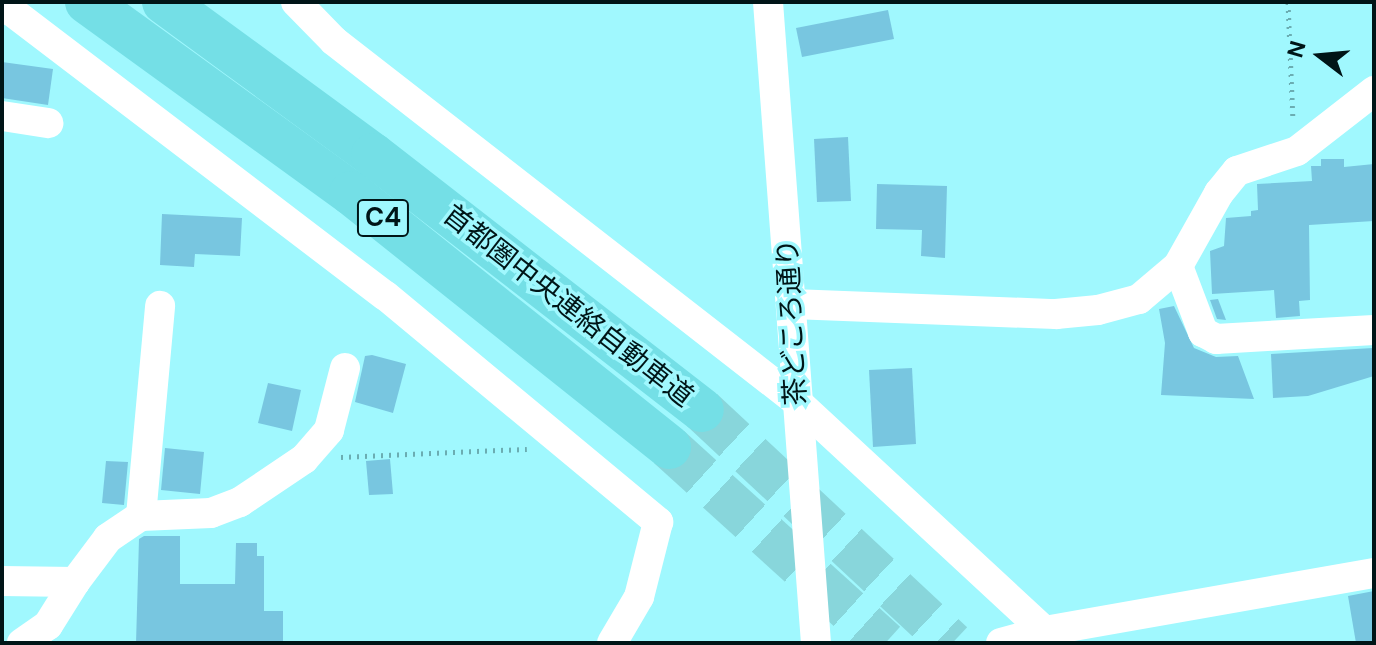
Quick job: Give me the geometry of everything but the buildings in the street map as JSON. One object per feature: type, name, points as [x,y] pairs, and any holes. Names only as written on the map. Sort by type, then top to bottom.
[{"type":"highway","name":"首都圏中央連絡自動車道","points":[[87,2],[351,193],[669,447]]},
{"type":"highway","name":"首都圏中央連絡自動車道","points":[[164,2],[385,164],[702,410]]},
{"type":"street","name":"茶どころ通り","points":[[768,2],[792,304],[795,400],[816,643]]},
{"type":"street","points":[[302,4],[334,41],[795,400],[1051,637]]},
{"type":"street","points":[[2,10],[6,7],[386,296],[658,522],[639,597],[612,643]]},
{"type":"street","points":[[792,304],[1056,314],[1098,310],[1139,299],[1178,266],[1219,193],[1237,171],[1297,151],[1374,91]]},
{"type":"street","points":[[2,116],[48,123]]},
{"type":"street","points":[[1178,266],[1203,332],[1216,339],[1374,330]]},
{"type":"street","points":[[141,516],[160,306]]},
{"type":"street","points":[[22,643],[48,625],[108,538],[141,516],[211,513],[240,502],[304,459],[329,430],[345,368]]},
{"type":"street","points":[[1001,643],[1051,637],[1374,573]]},
{"type":"street","points":[[2,581],[75,582]]},
{"type":"path","points":[[1288,2],[1297,151]]},
{"type":"path","points":[[304,459],[568,447]]},
{"type":"tunnel","points":[[702,410],[952,643]]},
{"type":"tunnel","points":[[669,447],[885,643]]}]
